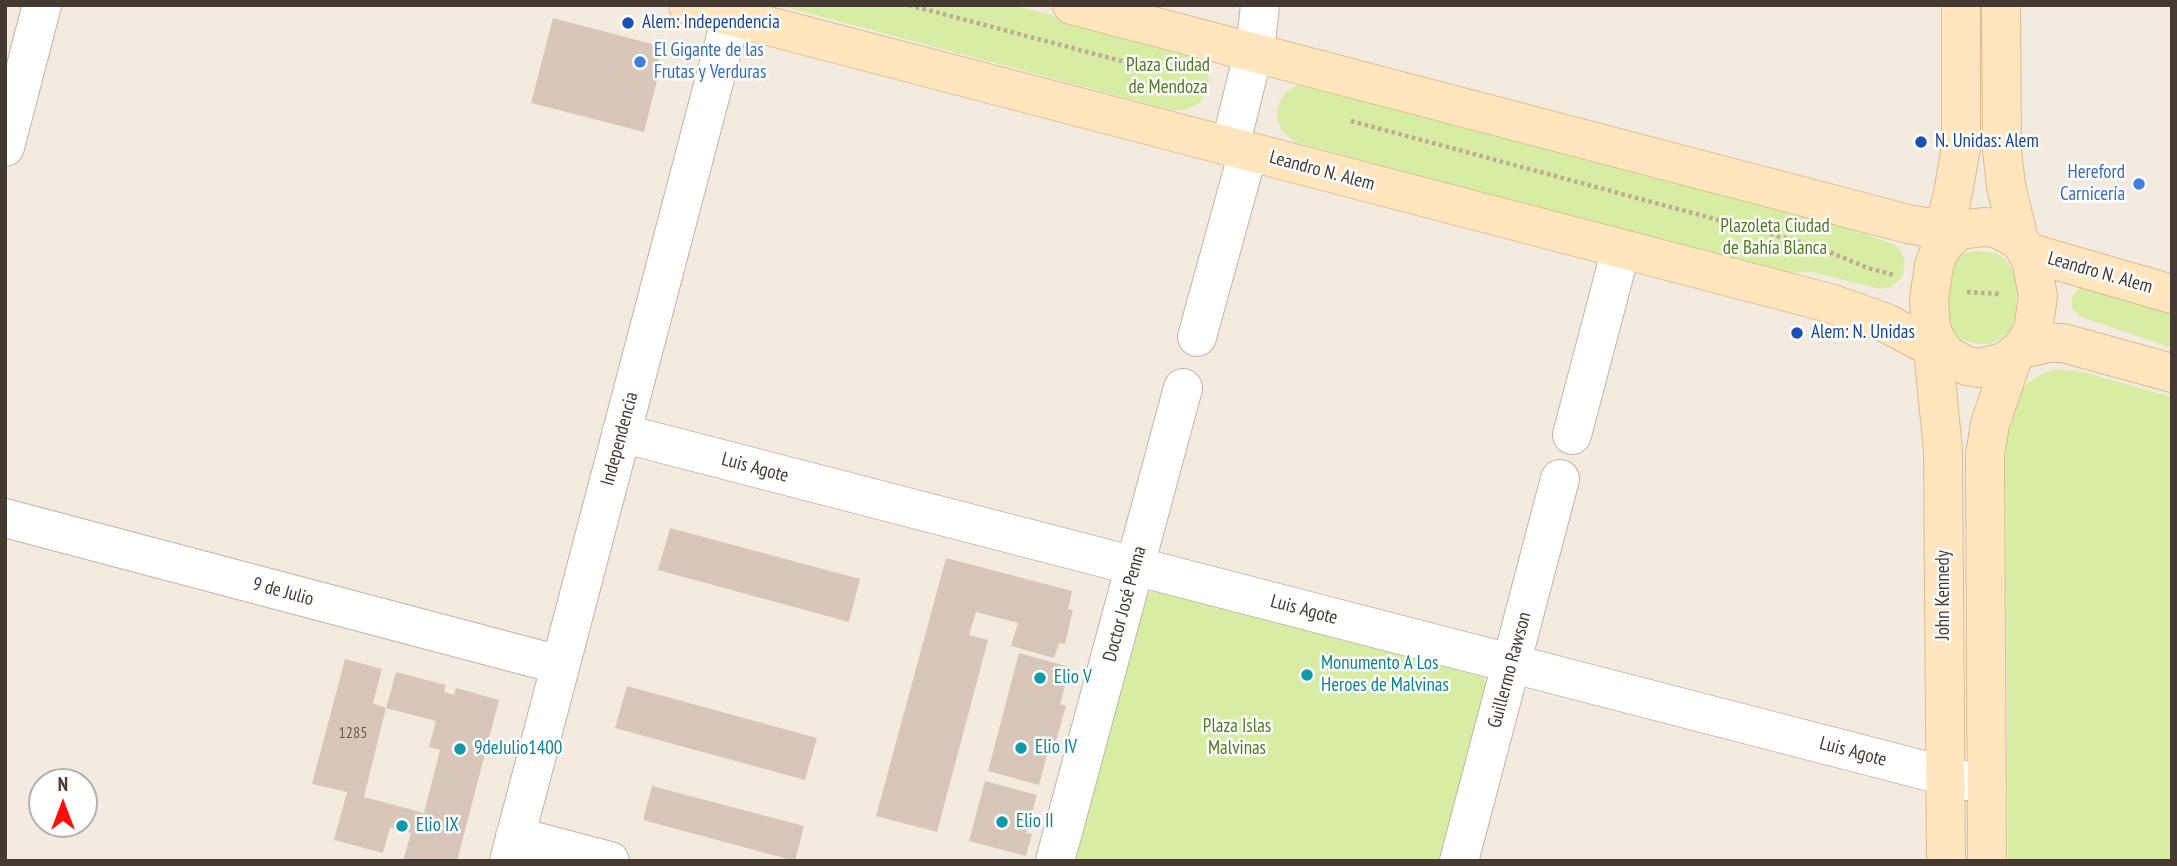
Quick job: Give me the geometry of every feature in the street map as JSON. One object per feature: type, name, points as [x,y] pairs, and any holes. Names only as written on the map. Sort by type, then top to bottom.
[{"type":"main road","name":"Leandro N. Alem","points":[[688,5],[1851,310],[1938,345],[1967,366],[1992,366],[2017,353],[2048,342],[2063,343],[2172,373]]},
{"type":"main road","name":"Leandro N. Alem","points":[[1072,5],[1899,222],[1948,238],[1972,227],[1996,228],[2023,246],[2172,294]]},
{"type":"main road","points":[[1938,345],[1928,299],[1934,266],[1948,238],[1961,147],[1961,5]]},
{"type":"main road","points":[[2001,5],[2003,169],[2010,207],[2023,246]]},
{"type":"main road","name":"Leandro N. Alem","points":[[2017,353],[2033,331],[2038,307],[2035,275],[2023,246]]},
{"type":"main road","name":"John Kennedy","points":[[1938,345],[1943,432],[1946,861]]},
{"type":"main road","points":[[1987,861],[1985,455],[1990,424],[2017,353]]},
{"type":"street","points":[[5,147],[42,5]]},
{"type":"street","points":[[1197,337],[1239,149],[1260,5]]},
{"type":"street","name":"Independencia","points":[[512,848],[731,17]]},
{"type":"street","points":[[1572,435],[1621,249]]},
{"type":"street","name":"Doctor José Penna","points":[[1055,861],[1183,388]]},
{"type":"street","name":"Luis Agote","points":[[621,433],[1987,785]]},
{"type":"street","name":"Guillermo Rawson","points":[[1459,861],[1560,479]]},
{"type":"street","name":"9 de Julio","points":[[5,518],[560,665]]},
{"type":"street","points":[[512,848],[610,861]]},
{"type":"path","points":[[1342,117],[1366,126],[1815,246],[1868,268],[1902,278]]},
{"type":"path","points":[[1962,292],[2003,295]]},
{"type":"green space","name":"Plaza Ciudad de Mendoza","points":[[778,5],[1012,5],[1191,52],[1203,61],[1209,83],[1198,104],[1185,110],[1171,110]]},
{"type":"green space","name":"Plazoleta Ciudad de Bahía Blanca","points":[[1299,84],[1807,212],[1895,245],[1905,261],[1902,277],[1891,287],[1880,289],[1812,272],[1778,273],[1295,142],[1282,131],[1277,111],[1286,92]]},
{"type":"green space","points":[[1976,251],[1996,253],[2005,259],[2015,275],[2017,285],[2012,329],[2007,335],[1989,344],[1960,339],[1948,319],[1948,279],[1957,258]]},
{"type":"green space","points":[[2083,286],[2172,309],[2172,348],[2079,316],[2072,307],[2072,297]]},
{"type":"green space","points":[[2060,369],[2083,372],[2172,397],[2172,861],[2008,861],[2005,436],[2018,395],[2026,384],[2048,371]]},
{"type":"green space","name":"Plaza Islas Malvinas","points":[[1160,590],[1483,677],[1487,687],[1440,861],[1075,861],[1147,595]]},
{"type":"building","points":[[553,18],[652,44],[661,65],[644,132],[531,103]]},
{"type":"building","points":[[670,528],[860,579],[849,622],[658,570]]},
{"type":"building","points":[[946,558],[1072,591],[1068,609],[1073,610],[1065,644],[1059,643],[1054,658],[1011,646],[1018,623],[976,612],[969,635],[988,640],[937,832],[876,816]]},
{"type":"building","points":[[1019,653],[1070,667],[1060,704],[1066,706],[1054,749],[1049,747],[1039,785],[988,771]]},
{"type":"building","points":[[345,659],[382,669],[373,703],[386,708],[396,672],[446,685],[444,692],[454,695],[456,688],[499,700],[457,861],[403,861],[411,833],[390,827],[383,853],[334,840],[347,792],[312,784]],"holes":[[[386,708],[436,721],[429,747],[440,750],[424,813],[364,797]]]},
{"type":"building","points":[[627,686],[817,738],[805,780],[615,728]]},
{"type":"building","name":"Elio II","points":[[985,781],[1037,795],[1026,833],[1032,834],[1026,856],[969,841]]},
{"type":"building","points":[[652,786],[804,826],[795,861],[643,820]]},
{"type":"place","name":"Alem: Independencia","points":[[628,23]]},
{"type":"place","name":"El Gigante de las Frutas y Verduras","points":[[640,62]]},
{"type":"place","name":"N. Unidas: Alem","points":[[1921,142]]},
{"type":"place","name":"Hereford Carnicería","points":[[2139,184]]},
{"type":"place","name":"Alem: N. Unidas","points":[[1797,333]]},
{"type":"place","name":"Monumento A Los Heroes de Malvinas","points":[[1307,675]]},
{"type":"place","name":"Elio V","points":[[1040,678]]},
{"type":"place","name":"Elio IV","points":[[1021,748]]},
{"type":"place","name":"9deJulio1400","points":[[460,749]]},
{"type":"place","name":"Elio II","points":[[1002,822]]},
{"type":"place","name":"Elio IX","points":[[402,826]]}]
